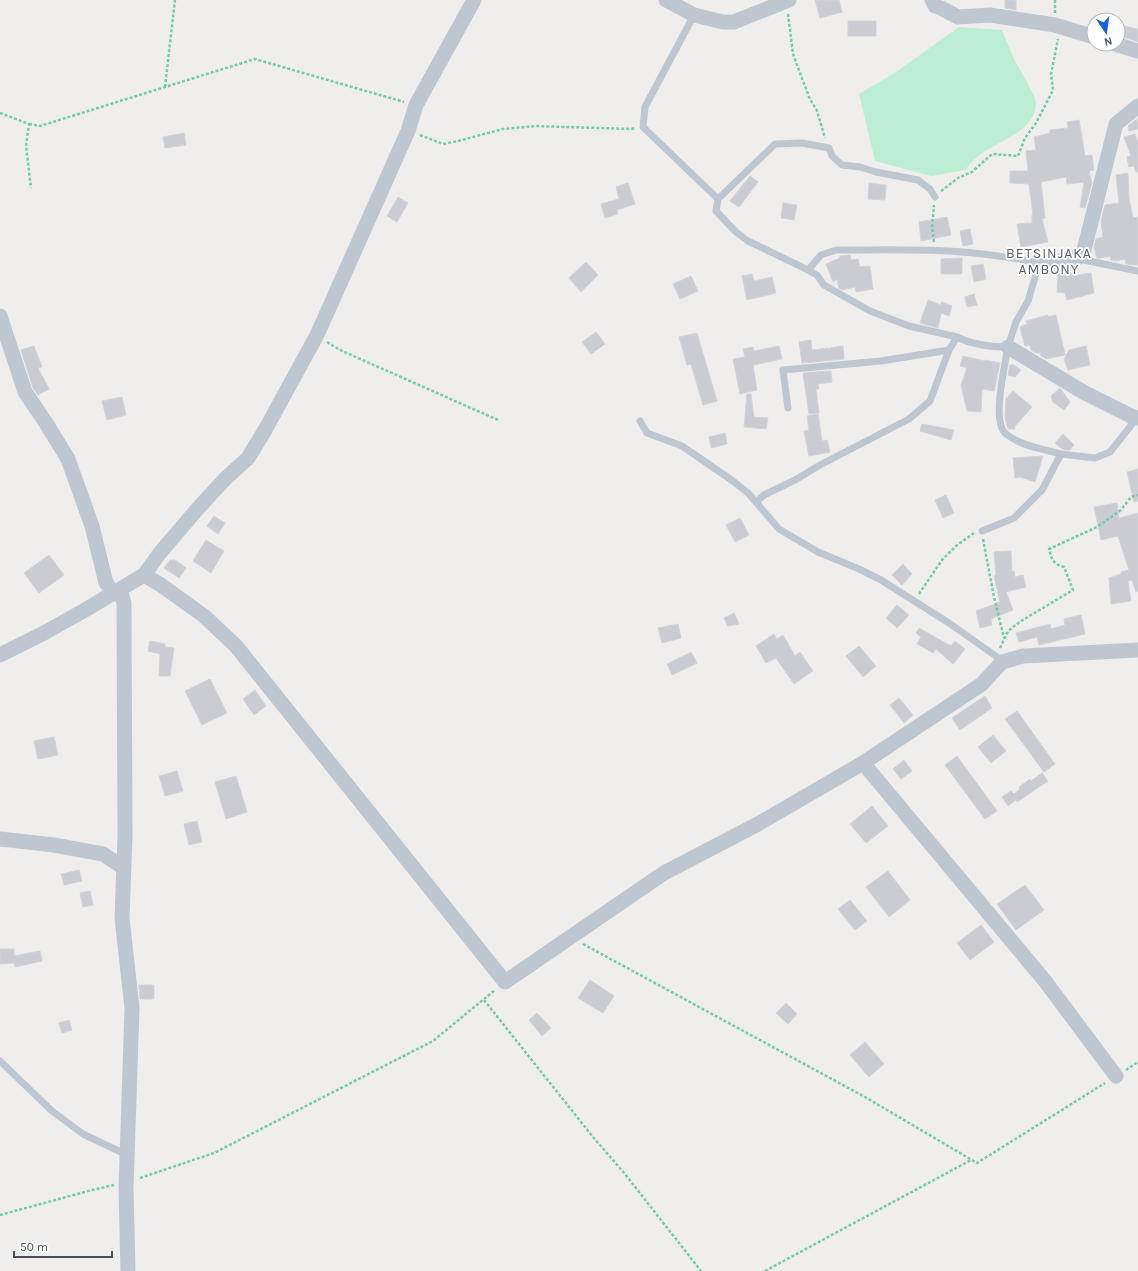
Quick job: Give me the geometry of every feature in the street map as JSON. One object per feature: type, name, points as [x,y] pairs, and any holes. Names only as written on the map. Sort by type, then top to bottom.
[{"type":"street","points":[[0,655],[44,633],[144,575],[159,554],[200,506],[248,458],[317,335],[408,131],[416,105],[474,0]]},
{"type":"street","points":[[666,0],[694,15],[723,22],[734,22],[787,1]]},
{"type":"street","points":[[932,0],[934,6],[958,17],[990,15],[1061,26],[1086,34]]},
{"type":"street","points":[[1126,47],[1138,51]]},
{"type":"street","points":[[1039,264],[1077,258],[1083,254],[1116,124],[1138,106]]},
{"type":"street","points":[[0,316],[25,392],[68,459],[92,526],[106,583],[114,593],[122,596],[124,603],[125,711],[124,868],[122,918],[132,1008],[126,1182],[128,1271]]},
{"type":"street","points":[[1008,347],[1085,393],[1138,418]]},
{"type":"street","points":[[144,575],[161,585],[204,616],[236,646],[505,982],[664,873],[758,824],[863,763],[982,684],[1000,659],[1023,656],[1138,650]]},
{"type":"street","points":[[863,763],[1045,982],[1116,1076]]},
{"type":"street","points":[[0,839],[54,845],[103,854],[124,868]]},
{"type":"lane","points":[[694,15],[645,108],[643,126],[718,198]]},
{"type":"lane","points":[[935,197],[930,189],[918,180],[882,174],[860,167],[842,164],[832,156],[829,148],[802,143],[775,144],[718,198],[716,211],[736,232],[748,241],[817,275],[824,285],[870,311],[909,326],[958,337],[968,343],[1008,347]]},
{"type":"lane","points":[[808,270],[822,255],[836,250],[935,250],[978,253],[1028,260],[1039,264],[1028,302],[1016,322],[1008,347],[998,408],[1001,429],[1005,434],[1019,442],[1061,454],[1095,458],[1110,452],[1138,418]]},
{"type":"lane","points":[[1077,258],[1138,271]]},
{"type":"lane","points":[[756,502],[764,495],[795,480],[820,464],[909,418],[930,401],[949,350],[958,337]]},
{"type":"lane","points":[[788,408],[783,370],[881,361],[949,350]]},
{"type":"lane","points":[[640,421],[647,434],[682,446],[733,481],[748,493],[779,529],[818,552],[881,580],[949,623],[1000,659]]},
{"type":"lane","points":[[982,531],[1014,518],[1042,490],[1061,454]]},
{"type":"lane","points":[[0,1060],[52,1111],[82,1134],[127,1155]]},
{"type":"path","points":[[165,87],[175,0]]},
{"type":"path","points":[[787,1],[793,54],[809,97],[817,111],[829,148]]},
{"type":"path","points":[[935,250],[932,228],[935,197],[958,178],[972,172],[992,154],[1018,156],[1025,138],[1036,123],[1053,90],[1051,74],[1052,64],[1061,26]]},
{"type":"path","points":[[0,112],[29,124],[40,126],[255,59],[416,105]]},
{"type":"path","points":[[29,124],[26,146],[31,188]]},
{"type":"path","points":[[408,131],[442,144],[503,129],[536,126],[631,129],[643,126]]},
{"type":"path","points":[[317,335],[340,350],[498,420]]},
{"type":"path","points":[[1000,659],[1004,639],[1008,631],[1021,621],[1073,590],[1064,567],[1057,565],[1052,561],[1049,549],[1097,527],[1121,510],[1131,497],[1138,495]]},
{"type":"path","points":[[914,601],[942,560],[971,534],[982,531],[994,597],[1004,639]]},
{"type":"path","points":[[571,937],[865,1097],[977,1163],[1138,1062]]},
{"type":"path","points":[[0,1215],[126,1182],[214,1153],[433,1041],[505,982]]},
{"type":"path","points":[[484,1000],[548,1081],[625,1174],[701,1271]]},
{"type":"path","points":[[765,1271],[972,1159]]},
{"type":"green space","points":[[959,27],[1002,30],[1014,59],[1035,99],[1034,114],[1027,124],[1018,132],[983,153],[973,161],[966,170],[931,176],[875,161],[859,94],[896,72]]},
{"type":"building","points":[[815,0],[839,0],[842,12],[820,18]]},
{"type":"building","points":[[1005,0],[1016,0],[1016,10],[1005,8]]},
{"type":"building","points":[[848,21],[876,21],[876,36],[848,36]]},
{"type":"building","points":[[1126,27],[1138,29],[1138,42],[1126,38]]},
{"type":"building","points":[[1137,119],[1138,129],[1129,131],[1128,126]]},
{"type":"building","points":[[1079,120],[1085,156],[1092,155],[1094,170],[1089,171],[1092,183],[1085,208],[1080,207],[1084,182],[1067,184],[1066,177],[1041,182],[1045,218],[1042,219],[1048,242],[1021,247],[1017,224],[1032,223],[1033,215],[1029,184],[1010,183],[1010,171],[1028,171],[1026,151],[1036,150],[1034,137],[1050,133],[1050,130],[1068,128],[1067,122]]},
{"type":"building","points":[[184,133],[186,145],[165,148],[163,137]]},
{"type":"building","points":[[1135,134],[1138,143],[1138,172],[1136,172],[1134,166],[1129,167],[1127,157],[1131,156],[1124,137]]},
{"type":"building","points":[[1128,173],[1129,198],[1133,218],[1138,217],[1138,265],[1126,264],[1125,259],[1115,261],[1111,260],[1110,256],[1097,258],[1094,247],[1096,239],[1103,237],[1101,221],[1105,205],[1119,203],[1116,175]]},
{"type":"building","points":[[750,176],[758,182],[739,207],[730,201]]},
{"type":"building","points":[[628,183],[635,204],[617,210],[618,214],[605,218],[601,204],[619,199],[616,187]]},
{"type":"building","points":[[869,183],[886,185],[885,200],[868,199]]},
{"type":"building","points":[[398,197],[408,203],[397,222],[387,216]]},
{"type":"building","points":[[783,203],[797,205],[794,220],[781,218]]},
{"type":"building","points":[[947,217],[951,235],[921,241],[919,222]]},
{"type":"building","points":[[970,229],[973,244],[963,246],[960,231]]},
{"type":"building","points":[[850,255],[851,260],[858,259],[860,267],[870,266],[873,289],[856,292],[855,287],[842,290],[839,288],[837,279],[833,282],[826,264],[840,258],[840,256]]},
{"type":"building","points":[[962,258],[962,274],[941,274],[941,259]]},
{"type":"building","points":[[586,262],[598,275],[581,292],[569,278]]},
{"type":"building","points":[[983,264],[986,279],[974,282],[971,266]]},
{"type":"building","points":[[1058,272],[1071,273],[1071,276],[1091,273],[1094,293],[1067,300],[1065,293],[1057,292]]},
{"type":"building","points":[[752,274],[754,281],[772,277],[776,293],[747,300],[742,276]]},
{"type":"building","points":[[691,276],[698,291],[680,299],[673,284]]},
{"type":"building","points":[[974,294],[977,305],[967,307],[965,297]]},
{"type":"building","points":[[928,300],[941,305],[941,302],[952,306],[949,316],[941,313],[938,328],[920,323]]},
{"type":"building","points":[[1048,315],[1048,317],[1056,315],[1065,355],[1046,359],[1041,356],[1040,353],[1036,353],[1031,350],[1030,345],[1025,346],[1020,327],[1027,324],[1026,321]]},
{"type":"building","points":[[596,332],[605,344],[591,354],[582,342]]},
{"type":"building","points":[[697,333],[717,401],[703,405],[691,364],[687,365],[679,337]]},
{"type":"building","points":[[811,340],[812,350],[829,348],[829,350],[830,348],[843,346],[844,359],[802,363],[799,342]]},
{"type":"building","points":[[34,346],[42,367],[38,368],[49,389],[38,395],[33,388],[21,350]]},
{"type":"building","points":[[779,346],[782,359],[753,365],[757,390],[740,394],[733,359],[745,357],[743,349],[753,347],[754,351]]},
{"type":"building","points":[[1086,346],[1090,365],[1068,370],[1064,359],[1069,350]]},
{"type":"building","points":[[963,356],[1000,363],[994,391],[982,389],[981,412],[967,411],[961,385],[967,368],[960,366]]},
{"type":"building","points":[[1010,365],[1014,365],[1021,370],[1015,377],[1008,375]]},
{"type":"building","points":[[831,371],[832,382],[818,384],[819,389],[816,389],[819,413],[809,414],[803,373]]},
{"type":"building","points":[[1060,388],[1070,402],[1064,410],[1053,402],[1051,396]]},
{"type":"building","points":[[1013,391],[1032,407],[1015,426],[1015,429],[1008,429],[1005,418],[1006,399]]},
{"type":"building","points":[[747,394],[751,394],[754,417],[768,418],[766,429],[744,427]]},
{"type":"building","points":[[122,397],[126,415],[107,420],[102,401]]},
{"type":"building","points":[[818,414],[822,441],[827,440],[830,452],[809,456],[804,431],[809,430],[807,416]]},
{"type":"building","points":[[922,424],[954,430],[951,440],[920,431]]},
{"type":"building","points":[[725,433],[727,444],[711,448],[709,437]]},
{"type":"building","points":[[1063,434],[1074,445],[1070,450],[1062,449],[1055,443]]},
{"type":"building","points":[[1043,456],[1035,482],[1020,477],[1015,478],[1013,458]]},
{"type":"building","points":[[1138,469],[1138,501],[1134,502],[1127,472]]},
{"type":"building","points":[[946,495],[954,513],[943,518],[935,500]]},
{"type":"building","points":[[1117,503],[1119,518],[1138,513],[1138,591],[1136,592],[1132,580],[1128,581],[1131,601],[1111,604],[1109,578],[1129,570],[1118,536],[1101,540],[1094,507]]},
{"type":"building","points":[[214,516],[225,523],[218,534],[207,526]]},
{"type":"building","points":[[740,518],[749,535],[735,542],[726,525]]},
{"type":"building","points":[[206,540],[224,551],[211,573],[193,561]]},
{"type":"building","points":[[1011,551],[1012,572],[1014,571],[1015,577],[1023,575],[1026,587],[1006,592],[1013,610],[991,619],[992,625],[980,628],[976,611],[1000,602],[994,576],[996,575],[994,552]]},
{"type":"building","points":[[49,555],[64,575],[39,593],[24,573]]},
{"type":"building","points":[[170,560],[175,560],[186,568],[179,578],[164,568]]},
{"type":"building","points":[[903,564],[912,574],[902,585],[892,575]]},
{"type":"building","points":[[897,605],[909,615],[897,628],[886,618]]},
{"type":"building","points":[[734,613],[739,624],[728,626],[724,618]]},
{"type":"building","points":[[1081,615],[1085,634],[1039,645],[1037,637],[1019,642],[1016,633],[1050,624],[1051,629],[1065,625],[1064,619]]},
{"type":"building","points":[[678,624],[681,638],[662,643],[658,628]]},
{"type":"building","points":[[919,628],[951,646],[955,641],[965,649],[953,664],[936,649],[933,653],[917,644],[921,637],[916,633]]},
{"type":"building","points":[[774,634],[777,639],[783,635],[795,656],[800,652],[813,671],[794,684],[776,658],[766,663],[756,646]]},
{"type":"building","points":[[150,641],[165,644],[165,647],[174,648],[170,676],[159,676],[160,654],[148,651]]},
{"type":"building","points":[[859,646],[876,666],[863,677],[846,656]]},
{"type":"building","points":[[691,652],[697,663],[672,675],[667,664]]},
{"type":"building","points":[[210,679],[227,713],[202,725],[185,691]]},
{"type":"building","points":[[255,690],[266,706],[254,715],[243,699]]},
{"type":"building","points":[[985,696],[992,708],[960,730],[952,718]]},
{"type":"building","points":[[899,698],[913,715],[904,723],[890,705]]},
{"type":"building","points":[[1017,711],[1055,764],[1044,772],[1005,719]]},
{"type":"building","points":[[993,735],[1006,751],[991,763],[978,747]]},
{"type":"building","points":[[54,737],[58,755],[38,759],[34,741]]},
{"type":"building","points":[[957,756],[997,811],[985,819],[945,765]]},
{"type":"building","points":[[904,760],[912,771],[901,779],[893,769]]},
{"type":"building","points":[[177,771],[183,791],[165,796],[159,776]]},
{"type":"building","points":[[1042,773],[1048,781],[1017,802],[1016,800],[1008,806],[1002,797],[1011,791],[1014,794],[1020,789],[1019,787]]},
{"type":"building","points":[[236,776],[247,812],[226,819],[215,782]]},
{"type":"building","points":[[872,806],[888,826],[866,843],[850,824]]},
{"type":"building","points":[[197,821],[202,842],[189,845],[184,824]]},
{"type":"building","points":[[79,870],[82,881],[64,885],[61,874]]},
{"type":"building","points":[[888,871],[910,900],[889,917],[866,887]]},
{"type":"building","points":[[1025,885],[1044,910],[1016,930],[997,904]]},
{"type":"building","points":[[90,891],[93,905],[83,907],[80,893]]},
{"type":"building","points":[[850,900],[867,921],[855,930],[838,909]]},
{"type":"building","points":[[981,925],[994,942],[970,960],[957,943]]},
{"type":"building","points":[[0,949],[14,949],[14,956],[40,951],[42,961],[15,967],[14,963],[0,964]]},
{"type":"building","points":[[590,980],[614,996],[603,1013],[578,998]]},
{"type":"building","points":[[139,985],[154,985],[154,999],[140,999]]},
{"type":"building","points":[[786,1003],[797,1014],[788,1024],[776,1013]]},
{"type":"building","points":[[537,1013],[551,1028],[542,1036],[529,1020]]},
{"type":"building","points":[[69,1020],[72,1030],[62,1033],[59,1023]]},
{"type":"building","points":[[865,1042],[884,1064],[869,1077],[850,1055]]},
{"type":"district","name":"BETSINJAKA AMBONY","points":[[1049,262]]}]
